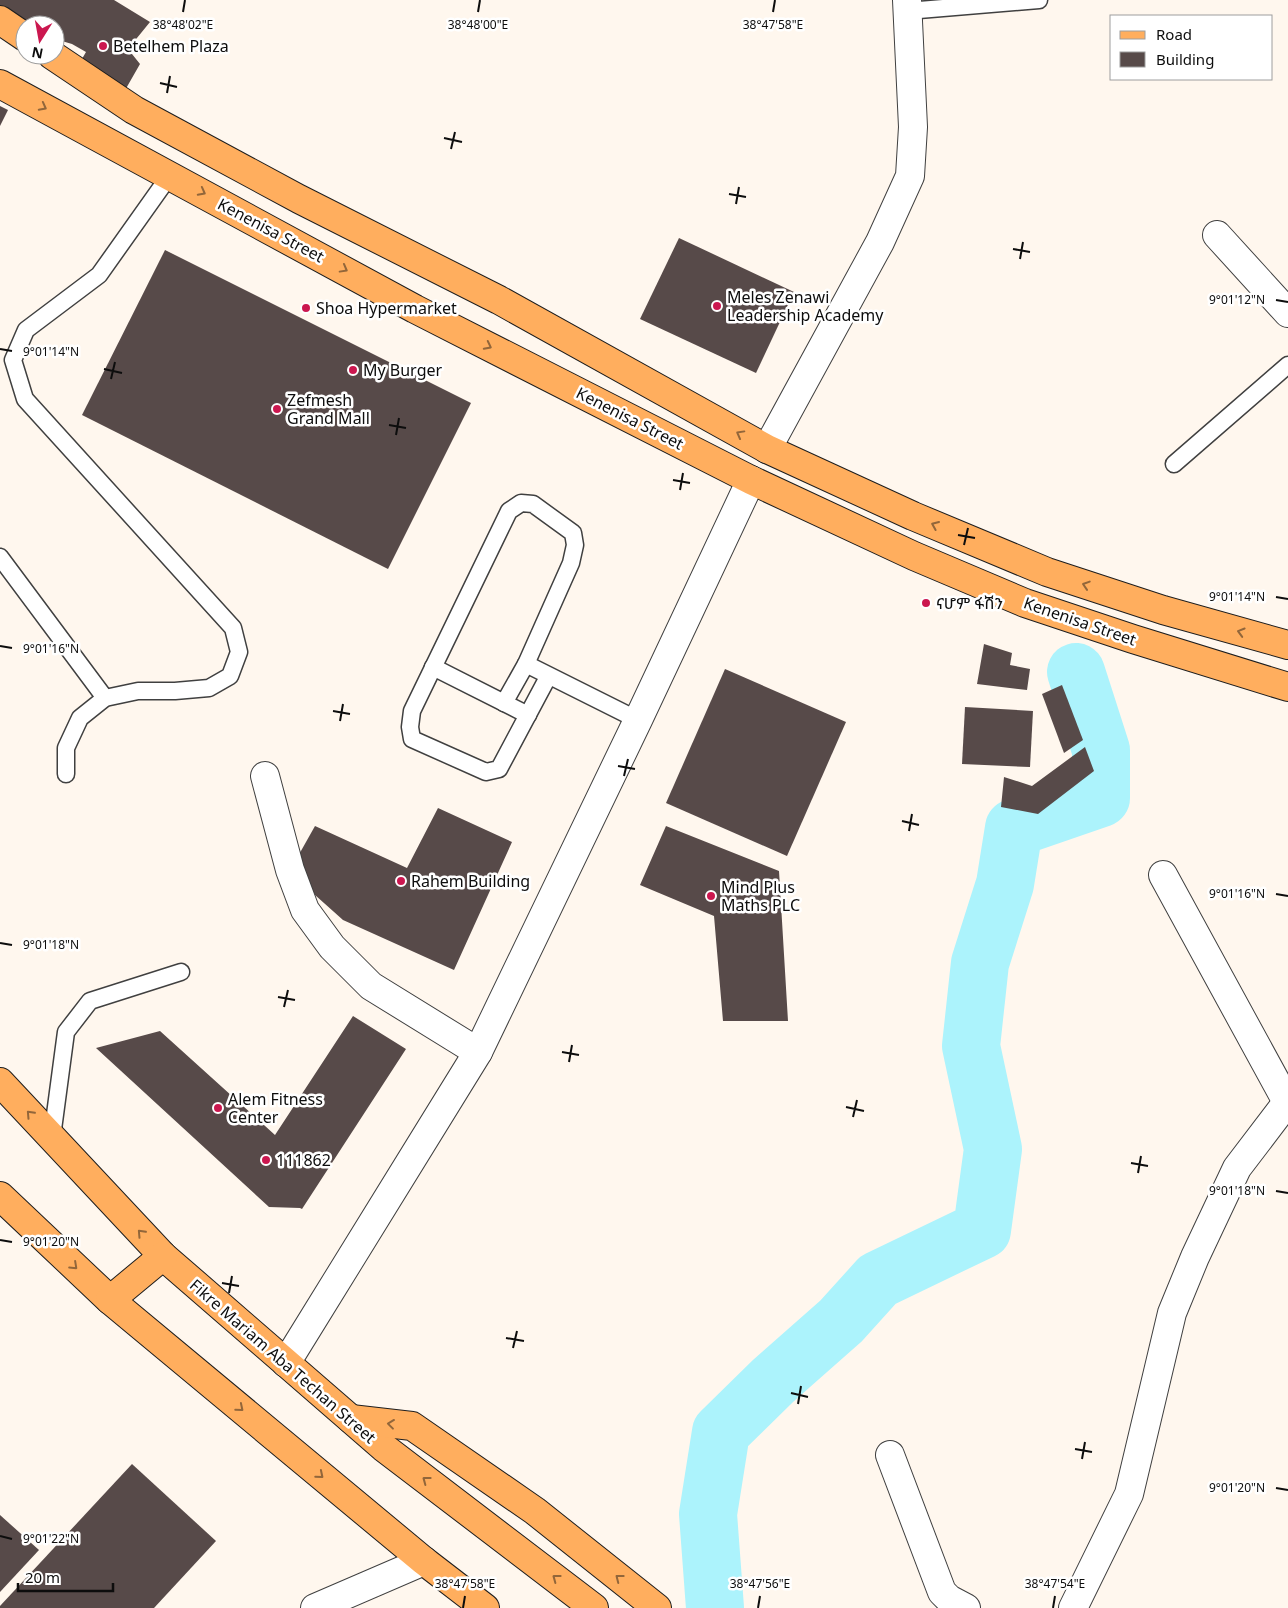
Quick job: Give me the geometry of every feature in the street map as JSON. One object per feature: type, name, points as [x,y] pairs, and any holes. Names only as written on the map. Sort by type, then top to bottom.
[{"type":"main road","points":[[0,20],[15,30]]},
{"type":"main road","points":[[65,64],[134,110],[299,199],[499,300],[767,449],[913,516],[1047,572],[1163,610],[1288,645]]},
{"type":"main road","name":"Kenenisa Street","points":[[0,84],[415,309],[751,480],[914,556],[1025,604],[1288,687]]},
{"type":"main road","name":"Fikre Mariam Aba Techan Street","points":[[2,1078],[52,1137],[163,1256],[383,1447],[594,1608]]},
{"type":"main road","points":[[0,1196],[110,1300],[424,1561],[485,1608]]},
{"type":"main road","points":[[110,1300],[163,1256]]},
{"type":"main road","points":[[350,1419],[412,1426],[535,1511],[657,1608]]},
{"type":"street","points":[[767,449],[880,242],[910,176],[914,127],[907,6]]},
{"type":"street","points":[[1216,235],[1288,313]]},
{"type":"street","points":[[286,1363],[478,1052],[751,480]]},
{"type":"street","points":[[265,776],[290,870],[305,910],[332,947],[371,986],[478,1052]]},
{"type":"street","points":[[1073,1608],[1129,1494],[1172,1313],[1195,1257],[1237,1168],[1288,1101],[1163,875]]},
{"type":"street","points":[[890,1455],[942,1592],[966,1608]]},
{"type":"street","points":[[315,1608],[424,1561]]},
{"type":"lane","points":[[907,6],[1039,0]]},
{"type":"lane","points":[[66,774],[66,748],[80,718],[105,698],[138,691],[175,692],[210,688],[230,676],[239,652],[233,628],[26,399],[13,360],[26,330],[100,275],[170,175]]},
{"type":"lane","points":[[1174,464],[1288,365]]},
{"type":"lane","points":[[504,703],[526,664],[571,563],[575,545],[573,533],[533,504],[520,503],[509,511],[412,711],[410,727],[412,739],[486,772],[499,769],[548,676]]},
{"type":"lane","points":[[0,557],[105,698]]},
{"type":"lane","points":[[526,664],[638,720]]},
{"type":"lane","points":[[433,668],[528,715]]},
{"type":"lane","points":[[52,1137],[66,1032],[90,1002],[181,972]]},
{"type":"building","name":"Betelhem Plaza","points":[[0,0],[114,0],[150,22],[128,49],[140,64],[124,92],[79,64],[86,52],[65,42],[65,15],[15,15],[15,19],[0,10]]},
{"type":"building","points":[[0,106],[8,110],[0,126]]},
{"type":"building","name":"Meles Zenawi Leadership Academy","points":[[679,238],[794,292],[756,373],[640,319]]},
{"type":"building","name":"Zefmesh Grand Mall","points":[[165,250],[471,403],[388,569],[82,415]]},
{"type":"building","points":[[984,644],[1012,653],[1010,665],[1030,669],[1027,690],[977,684]]},
{"type":"building","points":[[725,669],[846,722],[787,856],[666,803]]},
{"type":"building","points":[[1062,685],[1083,740],[1064,753],[1042,694]]},
{"type":"building","points":[[965,707],[1033,711],[1030,767],[962,764]]},
{"type":"building","points":[[1085,747],[1094,771],[1038,814],[1001,807],[1004,777],[1032,786]]},
{"type":"building","name":"Rahem Building","points":[[438,808],[512,842],[454,970],[343,920],[315,895],[297,858],[315,826],[407,868]]},
{"type":"building","points":[[666,826],[779,871],[788,1021],[723,1021],[714,916],[640,885]]},
{"type":"building","points":[[353,1016],[406,1049],[302,1209],[269,1207],[96,1048],[160,1031],[275,1135]]},
{"type":"building","points":[[132,1464],[216,1541],[154,1608],[0,1608],[0,1606]]},
{"type":"building","points":[[0,1515],[39,1550],[0,1592]]},
{"type":"waterway","points":[[715,1608],[708,1514],[721,1432],[773,1381],[841,1321],[878,1280],[982,1230],[993,1149],[971,1046],[980,963],[1005,884],[1014,828],[1101,798],[1101,750],[1076,672]]},
{"type":"place","name":"Betelhem Plaza","points":[[103,46]]},
{"type":"place","name":"Meles Zenawi Leadership Academy","points":[[717,306]]},
{"type":"place","name":"Shoa Hypermarket","points":[[306,308]]},
{"type":"place","name":"My Burger","points":[[353,370]]},
{"type":"place","name":"Zefmesh Grand Mall","points":[[277,409]]},
{"type":"place","name":"ናሆም ፋሽን","points":[[926,603]]},
{"type":"place","name":"Rahem Building","points":[[401,881]]},
{"type":"place","name":"Mind Plus Maths PLC","points":[[711,896]]},
{"type":"place","name":"Alem Fitness Center","points":[[218,1108]]},
{"type":"place","name":"111862","points":[[266,1160]]}]
